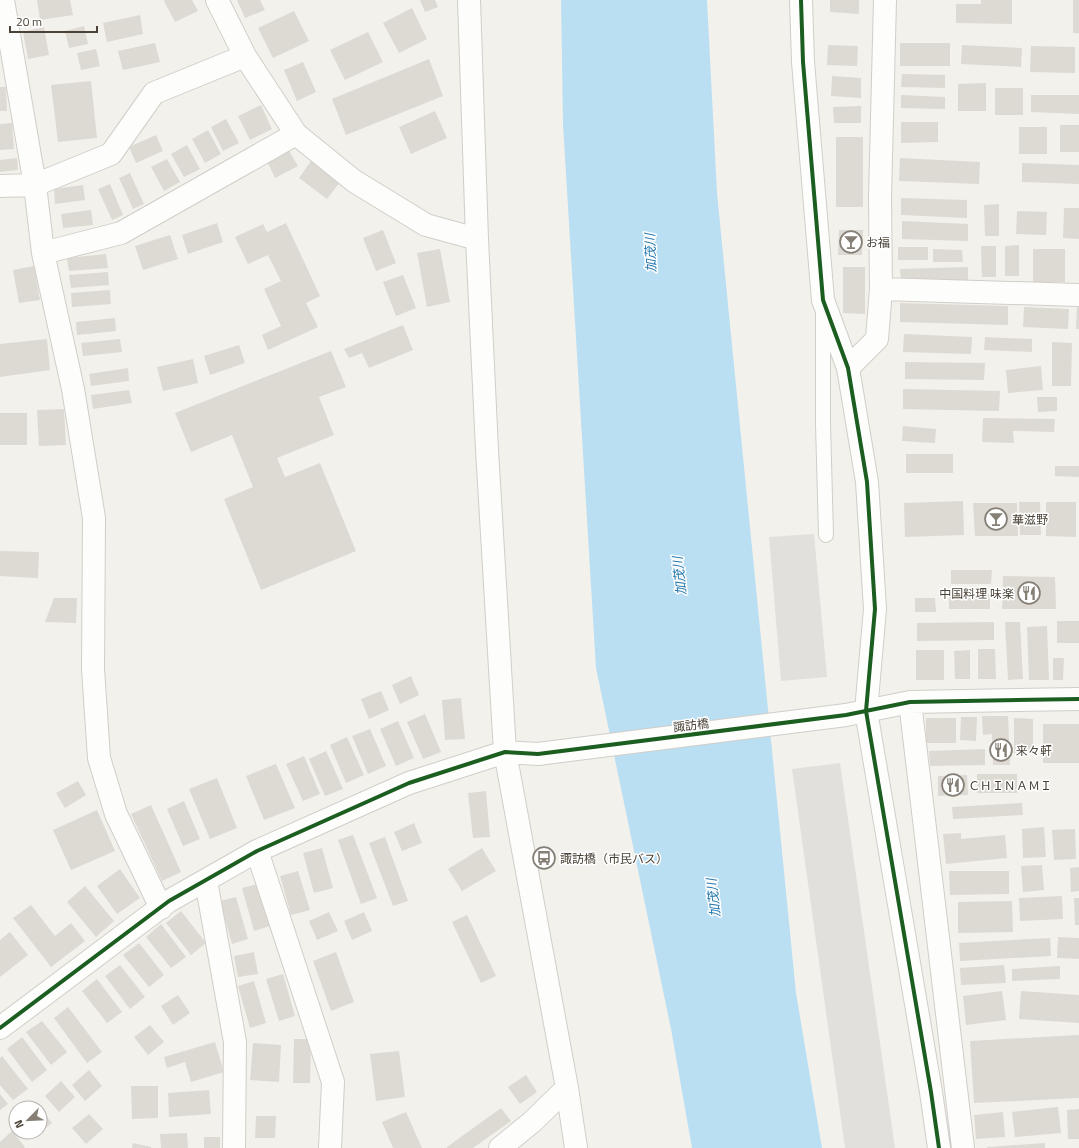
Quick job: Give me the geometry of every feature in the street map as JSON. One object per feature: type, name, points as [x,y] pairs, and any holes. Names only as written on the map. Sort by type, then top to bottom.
[{"type":"street","points":[[3,0],[35,185],[43,253],[73,389],[94,518],[93,669],[99,758],[116,814],[161,908]]},
{"type":"street","points":[[216,0],[245,56],[296,134],[354,181],[426,225],[477,239]]},
{"type":"street","points":[[469,0],[486,450],[505,752],[567,1088],[576,1148]]},
{"type":"street","points":[[801,0],[803,62],[823,300],[848,368],[868,482],[874,609],[856,713],[931,1092],[939,1148]]},
{"type":"street","points":[[848,368],[877,339],[881,289],[880,197],[885,0]]},
{"type":"street","points":[[0,186],[35,185],[111,154],[154,93],[245,56]]},
{"type":"street","points":[[43,253],[121,233],[296,134]]},
{"type":"street","points":[[881,289],[1079,295]]},
{"type":"street","name":"諏訪橋","points":[[505,752],[538,754],[856,713],[910,702],[1079,699]]},
{"type":"street","points":[[910,702],[962,1148]]},
{"type":"street","points":[[1,1026],[169,901],[257,851],[409,783],[505,752]]},
{"type":"street","points":[[257,851],[333,1082],[330,1148]]},
{"type":"street","points":[[206,880],[234,1042],[234,1148]]},
{"type":"street","points":[[500,1148],[532,1122],[567,1088]]},
{"type":"lane","points":[[823,300],[823,424],[826,535]]},
{"type":"shaded area","points":[[814,534],[827,677],[781,681],[769,537]]},
{"type":"shaded area","points":[[840,763],[895,1148],[845,1148],[792,769]]},
{"type":"water","name":"加茂川","points":[[561,0],[707,0],[717,193],[796,993],[822,1148],[692,1148],[671,1029],[596,668],[563,124]]},
{"type":"building","points":[[37,0],[70,0],[73,15],[40,20]]},
{"type":"building","points":[[192,0],[198,11],[175,22],[164,1]]},
{"type":"building","points":[[237,0],[260,0],[265,10],[245,18]]},
{"type":"building","points":[[420,0],[435,0],[438,7],[425,12]]},
{"type":"building","points":[[830,0],[859,0],[859,14],[830,12]]},
{"type":"building","points":[[981,0],[1012,0],[1012,24],[956,23],[956,4],[981,4]]},
{"type":"building","points":[[1073,0],[1079,0],[1079,33],[1073,33]]},
{"type":"building","points":[[412,8],[427,39],[399,53],[383,23]]},
{"type":"building","points":[[294,11],[309,41],[273,58],[258,28]]},
{"type":"building","points":[[140,15],[143,34],[107,42],[103,23]]},
{"type":"building","points":[[84,26],[88,44],[69,48],[65,31]]},
{"type":"building","points":[[44,27],[49,55],[28,59],[23,32]]},
{"type":"building","points":[[368,32],[383,62],[345,80],[330,50]]},
{"type":"building","points":[[155,43],[160,62],[123,70],[118,51]]},
{"type":"building","points":[[900,43],[950,43],[950,66],[900,66]]},
{"type":"building","points":[[828,45],[858,46],[857,66],[827,65]]},
{"type":"building","points":[[962,45],[1022,48],[1021,67],[961,64]]},
{"type":"building","points":[[1031,46],[1075,47],[1075,73],[1030,72]]},
{"type":"building","points":[[96,49],[100,66],[81,70],[77,53]]},
{"type":"building","points":[[429,59],[443,96],[346,135],[332,99]]},
{"type":"building","points":[[303,62],[316,92],[297,101],[284,70]]},
{"type":"building","points":[[902,74],[945,75],[945,88],[901,87]]},
{"type":"building","points":[[832,76],[861,78],[861,98],[831,96]]},
{"type":"building","points":[[91,81],[97,138],[58,142],[51,85]]},
{"type":"building","points":[[986,83],[986,111],[958,111],[958,84]]},
{"type":"building","points":[[0,87],[6,87],[7,111],[0,111]]},
{"type":"building","points":[[995,88],[1023,88],[1023,115],[995,115]]},
{"type":"building","points":[[901,95],[945,97],[945,109],[901,108]]},
{"type":"building","points":[[1031,95],[1079,95],[1079,114],[1031,112]]},
{"type":"building","points":[[261,105],[272,129],[250,140],[238,116]]},
{"type":"building","points":[[861,106],[861,123],[834,123],[833,107]]},
{"type":"building","points":[[435,111],[447,138],[411,154],[399,127]]},
{"type":"building","points":[[226,119],[239,143],[223,151],[211,127]]},
{"type":"building","points":[[901,122],[938,122],[938,142],[901,143]]},
{"type":"building","points":[[12,123],[14,149],[0,150],[0,124]]},
{"type":"building","points":[[1060,125],[1079,125],[1079,152],[1060,152]]},
{"type":"building","points":[[1019,127],[1047,127],[1047,154],[1019,154]]},
{"type":"building","points":[[208,130],[221,154],[205,163],[192,139]]},
{"type":"building","points":[[156,135],[163,151],[136,163],[129,147]]},
{"type":"building","points":[[836,137],[863,137],[863,207],[836,207]]},
{"type":"building","points":[[187,145],[200,169],[184,177],[171,154]]},
{"type":"building","points":[[288,149],[298,166],[275,178],[267,161]]},
{"type":"building","points":[[17,158],[18,170],[0,172],[0,160]]},
{"type":"building","points":[[900,158],[980,162],[979,184],[899,181]]},
{"type":"building","points":[[167,159],[180,182],[164,191],[151,167]]},
{"type":"building","points":[[311,161],[340,182],[327,199],[299,178]]},
{"type":"building","points":[[1022,163],[1079,165],[1079,184],[1022,182]]},
{"type":"building","points":[[130,173],[144,204],[133,209],[119,178]]},
{"type":"building","points":[[110,184],[123,215],[112,220],[98,189]]},
{"type":"building","points":[[83,185],[85,200],[55,204],[54,189]]},
{"type":"building","points":[[901,198],[967,200],[967,218],[901,215]]},
{"type":"building","points":[[999,204],[999,236],[985,236],[984,205]]},
{"type":"building","points":[[1064,208],[1079,208],[1079,239],[1063,238]]},
{"type":"building","points":[[91,210],[93,225],[63,228],[61,214]]},
{"type":"building","points":[[1017,211],[1047,212],[1046,235],[1016,234]]},
{"type":"building","points":[[902,221],[968,224],[968,241],[902,239]]},
{"type":"building","points":[[217,223],[223,242],[188,254],[182,235]]},
{"type":"building","points":[[286,223],[320,296],[306,303],[318,327],[268,350],[262,335],[281,326],[264,289],[281,281],[268,255],[248,264],[235,237],[263,224],[267,232]]},
{"type":"building","points":[[383,230],[396,263],[376,271],[363,238]]},
{"type":"building","name":"お福","points":[[839,230],[863,230],[862,255],[838,255]]},
{"type":"building","points":[[170,235],[178,259],[143,270],[135,246]]},
{"type":"building","points":[[1019,245],[1019,276],[1005,276],[1005,246]]},
{"type":"building","points":[[981,246],[996,246],[996,277],[982,277]]},
{"type":"building","points":[[898,247],[928,247],[928,260],[898,260]]},
{"type":"building","points":[[440,249],[450,302],[427,307],[417,253]]},
{"type":"building","points":[[933,249],[962,250],[963,262],[933,262]]},
{"type":"building","points":[[1033,249],[1065,249],[1065,282],[1033,282]]},
{"type":"building","points":[[106,254],[108,268],[69,271],[67,258]]},
{"type":"building","points":[[34,266],[40,300],[19,303],[13,270]]},
{"type":"building","points":[[843,267],[865,267],[865,314],[843,313]]},
{"type":"building","points":[[968,267],[968,280],[901,282],[900,269]]},
{"type":"building","points":[[108,272],[109,285],[71,288],[69,275]]},
{"type":"building","points":[[403,275],[416,308],[396,316],[383,282]]},
{"type":"building","points":[[110,290],[111,304],[72,307],[71,293]]},
{"type":"building","points":[[900,303],[1008,306],[1008,325],[900,322]]},
{"type":"building","points":[[1077,306],[1079,306],[1079,329],[1076,329]]},
{"type":"building","points":[[1024,307],[1069,309],[1068,329],[1023,327]]},
{"type":"building","points":[[115,318],[116,331],[77,335],[76,322]]},
{"type":"building","points":[[403,325],[413,350],[369,368],[362,353],[349,358],[344,349]]},
{"type":"building","points":[[904,334],[972,337],[971,354],[903,352]]},
{"type":"building","points":[[985,337],[1032,339],[1032,352],[984,350]]},
{"type":"building","points":[[47,339],[50,370],[0,377],[0,344]]},
{"type":"building","points":[[120,339],[122,352],[83,356],[81,343]]},
{"type":"building","points":[[1052,342],[1072,343],[1071,386],[1052,386]]},
{"type":"building","points":[[239,345],[245,363],[210,375],[204,356]]},
{"type":"building","points":[[331,351],[346,387],[319,397],[334,435],[277,458],[285,477],[320,463],[356,551],[261,590],[224,499],[253,487],[232,435],[191,452],[175,413]]},
{"type":"building","points":[[193,359],[198,383],[163,391],[157,367]]},
{"type":"building","points":[[905,362],[985,363],[984,380],[905,379]]},
{"type":"building","points":[[1041,366],[1043,390],[1008,393],[1006,370]]},
{"type":"building","points":[[128,368],[129,381],[91,386],[89,374]]},
{"type":"building","points":[[903,389],[1000,391],[999,411],[903,409]]},
{"type":"building","points":[[129,390],[132,403],[93,409],[91,395]]},
{"type":"building","points":[[1037,397],[1057,397],[1057,411],[1038,412]]},
{"type":"building","points":[[64,409],[66,445],[39,446],[37,410]]},
{"type":"building","points":[[0,413],[27,413],[27,445],[0,445]]},
{"type":"building","points":[[983,418],[1055,419],[1054,432],[1013,431],[1014,443],[982,442]]},
{"type":"building","points":[[903,426],[936,429],[935,443],[902,441]]},
{"type":"building","points":[[906,454],[953,454],[953,473],[906,473]]},
{"type":"building","points":[[1055,466],[1079,466],[1079,477],[1055,476]]},
{"type":"building","points":[[963,501],[964,535],[905,537],[904,503]]},
{"type":"building","points":[[1019,502],[1040,502],[1041,535],[1020,535]]},
{"type":"building","points":[[1046,502],[1076,502],[1076,537],[1046,536]]},
{"type":"building","name":"華滋野","points":[[973,503],[1017,503],[1018,536],[975,536]]},
{"type":"building","points":[[0,551],[39,552],[38,578],[0,576]]},
{"type":"building","points":[[951,570],[992,570],[991,584],[951,584]]},
{"type":"building","name":"中国料理 味楽","points":[[1003,576],[1055,577],[1056,609],[1002,609]]},
{"type":"building","points":[[949,594],[990,594],[990,609],[949,609]]},
{"type":"building","points":[[54,598],[77,598],[76,623],[45,622]]},
{"type":"building","points":[[915,598],[935,598],[936,612],[915,612]]},
{"type":"building","points":[[1057,621],[1079,621],[1079,643],[1057,643]]},
{"type":"building","points":[[994,622],[994,640],[917,641],[917,623]]},
{"type":"building","points":[[1005,622],[1020,622],[1023,679],[1008,680]]},
{"type":"building","points":[[1047,626],[1049,680],[1029,680],[1027,627]]},
{"type":"building","points":[[978,649],[995,649],[996,679],[978,679]]},
{"type":"building","points":[[916,650],[944,650],[944,680],[916,680]]},
{"type":"building","points":[[970,650],[970,679],[955,679],[954,651]]},
{"type":"building","points":[[1053,658],[1064,658],[1063,680],[1053,680]]},
{"type":"building","points":[[411,676],[419,695],[400,704],[392,685]]},
{"type":"building","points":[[381,691],[389,710],[369,719],[361,699]]},
{"type":"building","points":[[461,698],[465,739],[445,740],[442,700]]},
{"type":"building","points":[[425,714],[441,752],[423,759],[407,722]]},
{"type":"building","name":"来々軒","points":[[982,716],[1008,716],[1010,765],[993,765],[992,734],[983,735]]},
{"type":"building","points":[[961,717],[977,717],[976,741],[960,740]]},
{"type":"building","points":[[926,718],[956,718],[956,743],[926,743]]},
{"type":"building","points":[[1014,718],[1033,719],[1033,753],[1014,753]]},
{"type":"building","points":[[398,721],[414,758],[396,766],[380,729]]},
{"type":"building","points":[[1043,724],[1079,724],[1079,763],[1043,763]]},
{"type":"building","points":[[370,729],[386,766],[368,774],[352,736]]},
{"type":"building","points":[[347,737],[364,775],[346,783],[330,745]]},
{"type":"building","points":[[985,749],[985,765],[930,766],[929,751]]},
{"type":"building","points":[[326,751],[343,789],[325,796],[309,759]]},
{"type":"building","points":[[304,756],[320,794],[303,801],[286,764]]},
{"type":"building","points":[[276,764],[295,808],[264,820],[246,776]]},
{"type":"building","points":[[977,774],[1017,774],[1017,793],[977,793]]},
{"type":"building","name":"ＣＨＩＮＡＭＩ","points":[[967,775],[968,795],[938,796],[938,776]]},
{"type":"building","points":[[217,778],[237,828],[210,839],[189,789]]},
{"type":"building","points":[[78,781],[86,795],[65,808],[56,793]]},
{"type":"building","points":[[486,791],[490,837],[473,838],[468,793]]},
{"type":"building","points":[[184,801],[200,839],[183,846],[167,809]]},
{"type":"building","points":[[1022,803],[1023,815],[953,819],[952,807]]},
{"type":"building","points":[[151,805],[181,872],[162,881],[131,814]]},
{"type":"building","points":[[97,810],[115,851],[71,870],[53,830]]},
{"type":"building","points":[[414,823],[422,843],[402,851],[394,832]]},
{"type":"building","points":[[1044,827],[1046,857],[1023,858],[1022,829]]},
{"type":"building","points":[[1075,829],[1076,859],[1054,860],[1052,830]]},
{"type":"building","points":[[961,833],[961,839],[1005,835],[1007,858],[946,864],[943,834]]},
{"type":"building","points":[[353,835],[377,898],[361,904],[338,840]]},
{"type":"building","points":[[385,837],[408,901],[393,906],[369,843]]},
{"type":"building","points":[[322,848],[333,888],[314,893],[303,853]]},
{"type":"building","points":[[482,848],[496,871],[462,891],[448,869]]},
{"type":"building","points":[[1042,865],[1044,890],[1023,892],[1021,866]]},
{"type":"building","points":[[1079,867],[1079,891],[1071,892],[1070,868]]},
{"type":"building","points":[[120,869],[140,898],[117,914],[97,886]]},
{"type":"building","points":[[298,871],[310,910],[291,915],[280,876]]},
{"type":"building","points":[[949,871],[1009,871],[1009,894],[950,895]]},
{"type":"building","points":[[258,884],[270,926],[254,931],[242,888]]},
{"type":"building","points":[[85,886],[114,921],[96,937],[67,902]]},
{"type":"building","points":[[1062,896],[1063,919],[1020,921],[1019,898]]},
{"type":"building","points":[[236,897],[248,939],[232,944],[220,901]]},
{"type":"building","points":[[1074,898],[1079,898],[1079,925],[1075,925]]},
{"type":"building","points":[[1012,901],[1013,932],[958,933],[958,902]]},
{"type":"building","points":[[31,905],[55,936],[71,923],[85,941],[51,967],[13,918]]},
{"type":"building","points":[[181,911],[206,943],[191,955],[166,923]]},
{"type":"building","points":[[329,912],[338,931],[317,940],[309,921]]},
{"type":"building","points":[[364,912],[372,931],[352,940],[344,921]]},
{"type":"building","points":[[467,915],[496,976],[481,983],[452,922]]},
{"type":"building","points":[[161,924],[186,957],[171,968],[146,937]]},
{"type":"building","points":[[10,932],[28,955],[0,977],[0,940]]},
{"type":"building","points":[[1058,937],[1079,938],[1079,959],[1057,958]]},
{"type":"building","points":[[1050,938],[1051,956],[960,961],[959,943]]},
{"type":"building","points":[[139,943],[164,975],[149,987],[123,955]]},
{"type":"building","points":[[254,952],[258,974],[238,977],[234,956]]},
{"type":"building","points":[[336,952],[354,1002],[331,1011],[313,961]]},
{"type":"building","points":[[120,965],[145,997],[130,1009],[105,976]]},
{"type":"building","points":[[1004,965],[1006,983],[961,985],[960,968]]},
{"type":"building","points":[[1060,966],[1060,979],[1012,981],[1012,969]]},
{"type":"building","points":[[283,974],[295,1016],[279,1021],[266,979]]},
{"type":"building","points":[[97,979],[122,1012],[107,1023],[82,991]]},
{"type":"building","points":[[254,981],[266,1023],[250,1028],[238,986]]},
{"type":"building","points":[[1002,991],[1006,1020],[966,1025],[963,996]]},
{"type":"building","points":[[1021,991],[1079,995],[1079,1023],[1019,1019]]},
{"type":"building","points":[[178,995],[190,1013],[173,1025],[161,1006]]},
{"type":"building","points":[[68,1007],[102,1052],[87,1063],[54,1018]]},
{"type":"building","points":[[42,1021],[67,1052],[51,1065],[26,1032]]},
{"type":"building","points":[[150,1025],[164,1042],[148,1055],[134,1037]]},
{"type":"building","points":[[1079,1035],[1079,1098],[974,1103],[970,1041]]},
{"type":"building","points":[[22,1037],[47,1070],[32,1082],[7,1049]]},
{"type":"building","points":[[294,1039],[311,1039],[310,1083],[293,1083]]},
{"type":"building","points":[[215,1042],[224,1072],[191,1082],[185,1062],[167,1068],[164,1057]]},
{"type":"building","points":[[253,1043],[281,1045],[279,1082],[250,1080]]},
{"type":"building","points":[[399,1051],[405,1097],[376,1101],[370,1054]]},
{"type":"building","points":[[2,1056],[28,1089],[13,1100],[0,1085],[0,1058]]},
{"type":"building","points":[[89,1070],[102,1086],[85,1101],[72,1085]]},
{"type":"building","points":[[526,1075],[537,1092],[520,1104],[508,1087]]},
{"type":"building","points":[[61,1081],[75,1097],[59,1112],[45,1096]]},
{"type":"building","points":[[131,1086],[158,1086],[158,1118],[132,1119]]},
{"type":"building","points":[[209,1090],[211,1114],[169,1117],[168,1093]]},
{"type":"building","points":[[0,1094],[8,1104],[0,1110]]},
{"type":"building","points":[[1058,1107],[1061,1133],[1015,1137],[1012,1112]]},
{"type":"building","points":[[501,1108],[511,1121],[473,1148],[447,1148],[447,1147]]},
{"type":"building","points":[[1079,1109],[1079,1139],[1068,1139],[1067,1110]]},
{"type":"building","points":[[406,1112],[422,1148],[393,1148],[382,1122]]},
{"type":"building","points":[[1003,1112],[1005,1137],[976,1139],[974,1115]]},
{"type":"building","points":[[89,1114],[103,1129],[86,1144],[72,1128]]},
{"type":"building","points":[[256,1116],[276,1116],[275,1138],[255,1138]]},
{"type":"building","points":[[48,1118],[52,1123],[48,1126]]},
{"type":"building","points":[[187,1133],[188,1148],[161,1148],[160,1134]]},
{"type":"building","points":[[8,1135],[8,1140],[19,1140],[25,1147],[0,1148],[0,1142]]},
{"type":"building","points":[[204,1137],[220,1137],[220,1148],[204,1148]]},
{"type":"building","points":[[133,1143],[151,1147],[151,1148],[132,1148]]},
{"type":"building","points":[[1045,1143],[1045,1148],[987,1148],[987,1147]]},
{"type":"cycle path","points":[[801,0],[803,62],[823,300],[848,368],[867,482],[875,609],[866,711],[931,1092],[939,1148]]},
{"type":"cycle path","points":[[0,1028],[169,901],[257,851],[409,783],[505,752],[538,754],[846,715],[910,702],[1079,699]]},
{"type":"place","name":"お福","points":[[851,242]]},
{"type":"place","name":"華滋野","points":[[996,519]]},
{"type":"place","name":"中国料理 味楽","points":[[1029,593]]},
{"type":"place","name":"来々軒","points":[[1001,750]]},
{"type":"place","name":"ＣＨＩＮＡＭＩ","points":[[953,785]]},
{"type":"place","name":"諏訪橋（市民バス）","points":[[544,858]]}]
